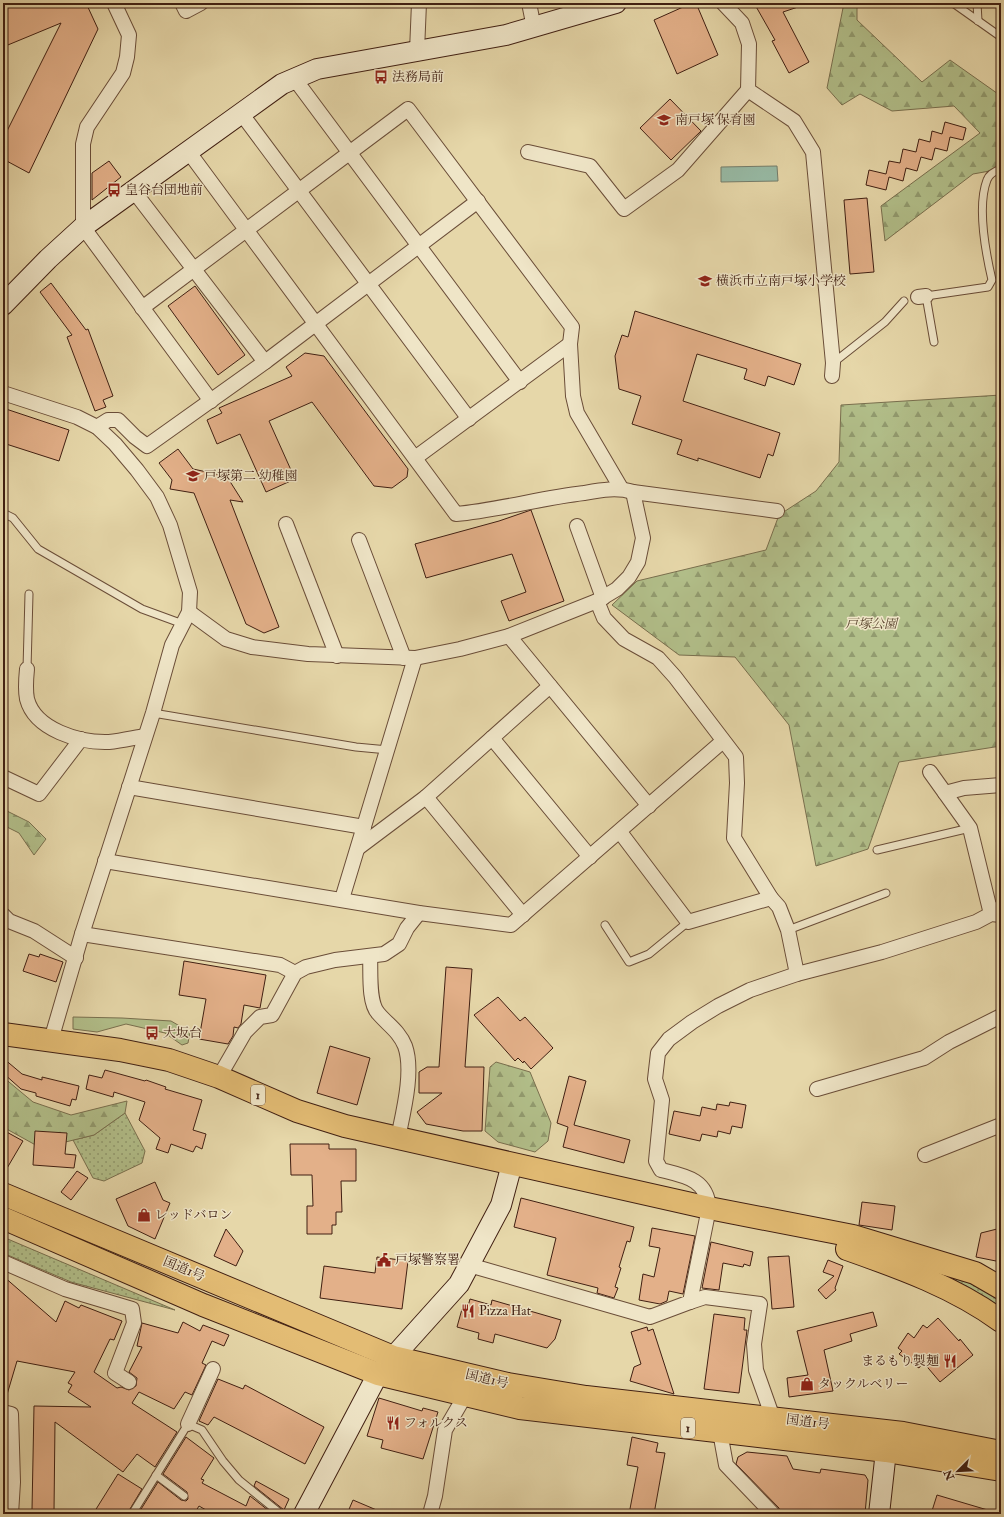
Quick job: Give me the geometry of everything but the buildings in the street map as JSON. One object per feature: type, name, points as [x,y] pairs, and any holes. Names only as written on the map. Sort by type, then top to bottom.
[{"type":"highway","name":"1","points":[[3,1034],[120,1050],[169,1060],[219,1077],[297,1111],[345,1126],[709,1208],[853,1236],[975,1274],[1001,1288]]},
{"type":"highway","name":"国道1号","points":[[3,1194],[393,1357],[523,1387],[586,1397],[903,1433],[1001,1452]]},
{"type":"highway","name":"国道1号","points":[[3,1218],[203,1305],[378,1374],[520,1408],[886,1451],[1001,1470]]},
{"type":"highway","name":"1","points":[[762,1219],[930,1280],[982,1307],[1001,1321]]},
{"type":"street","points":[[114,3],[129,35],[127,57],[123,73],[87,127],[83,144],[83,227],[211,401]]},
{"type":"street","points":[[182,3],[186,11],[201,3]]},
{"type":"street","points":[[417,51],[419,3]]},
{"type":"street","points":[[529,3],[534,28]]},
{"type":"street","points":[[3,305],[48,258],[83,227],[188,150],[282,84],[294,78],[317,69],[460,44],[534,28],[616,3]]},
{"type":"street","points":[[528,152],[590,166],[624,208],[678,170],[748,90],[748,44],[742,23],[723,3]]},
{"type":"street","points":[[294,78],[520,382]]},
{"type":"street","points":[[748,90],[794,121],[813,152],[832,369]]},
{"type":"street","points":[[142,308],[408,109],[572,327],[570,344],[573,396],[577,413],[627,490],[643,538],[638,562],[629,577],[616,589],[600,599],[509,636],[460,649],[410,658],[337,656],[252,647],[226,639],[186,618]]},
{"type":"street","points":[[241,113],[469,419]]},
{"type":"street","points":[[188,150],[456,514],[476,512],[554,496],[627,490],[777,511]]},
{"type":"street","points":[[133,190],[265,362]]},
{"type":"street","points":[[97,427],[108,420],[118,420],[135,437],[147,446],[265,362],[478,201]]},
{"type":"street","points":[[415,458],[570,344]]},
{"type":"street","points":[[3,393],[77,417],[97,427],[137,470],[157,497],[170,525],[182,560],[190,592],[186,618],[172,644],[153,713],[82,934],[51,1040]]},
{"type":"street","points":[[286,524],[337,656]]},
{"type":"street","points":[[577,526],[600,599],[604,618],[624,639],[658,658],[676,677],[736,757],[737,784],[734,838],[771,898],[779,906],[788,930],[797,974]]},
{"type":"street","points":[[342,899],[388,750],[410,658],[359,540]]},
{"type":"street","points":[[509,636],[649,806]]},
{"type":"street","points":[[27,669],[26,695],[28,701],[36,715],[48,727],[71,737],[107,742],[145,736]]},
{"type":"street","points":[[358,848],[426,797],[550,686]]},
{"type":"street","points":[[492,738],[590,858]]},
{"type":"street","points":[[3,777],[39,794],[81,739]]},
{"type":"street","points":[[105,861],[420,913],[512,925],[723,741]]},
{"type":"street","points":[[690,1302],[709,1208],[709,1197],[704,1188],[687,1177],[661,1170],[656,1161],[662,1100],[655,1079],[658,1053],[669,1039],[718,1006],[750,990],[797,974],[882,952],[976,922],[998,912],[970,828],[930,772]]},
{"type":"street","points":[[945,793],[964,788],[1001,785]]},
{"type":"street","points":[[129,787],[364,827]]},
{"type":"street","points":[[426,797],[523,915]]},
{"type":"street","points":[[620,832],[688,922],[771,898]]},
{"type":"street","points":[[219,1077],[246,1032],[260,1017],[272,1015],[295,973],[306,967],[336,960],[384,954],[399,944],[407,928],[420,913]]},
{"type":"street","points":[[3,915],[9,920],[34,931],[76,958]]},
{"type":"street","points":[[82,934],[280,965],[295,973]]},
{"type":"street","points":[[370,956],[371,994],[376,1012],[395,1029],[405,1047],[408,1080],[398,1138]]},
{"type":"street","points":[[817,1089],[924,1058],[949,1042],[1001,1016]]},
{"type":"street","points":[[925,1155],[1001,1125]]},
{"type":"street","points":[[304,1514],[378,1374],[459,1284],[501,1205],[512,1164]]},
{"type":"street","points":[[3,1262],[65,1289],[132,1309],[134,1323],[115,1373],[129,1382]]},
{"type":"street","points":[[469,1265],[650,1317],[705,1297],[760,1304],[754,1344],[756,1370],[773,1418]]},
{"type":"street","points":[[188,1424],[213,1368]]},
{"type":"street","points":[[430,1514],[435,1496],[445,1430],[466,1394]]},
{"type":"street","points":[[3,1412],[12,1414],[14,1482],[11,1514]]},
{"type":"street","points":[[720,1432],[726,1464],[773,1514]]},
{"type":"street","points":[[879,1514],[886,1451]]},
{"type":"lane","points":[[953,3],[1001,37]]},
{"type":"lane","points":[[977,3],[978,21]]},
{"type":"lane","points":[[832,369],[885,322],[916,298],[988,287],[992,280],[985,249],[984,190],[987,179],[994,172],[1001,169]]},
{"type":"lane","points":[[916,298],[934,342]]},
{"type":"lane","points":[[3,513],[13,518],[38,549],[142,610],[186,618]]},
{"type":"lane","points":[[27,669],[29,594]]},
{"type":"lane","points":[[153,713],[356,747],[388,750]]},
{"type":"lane","points":[[878,850],[970,828]]},
{"type":"lane","points":[[788,930],[886,893]]},
{"type":"lane","points":[[605,925],[629,962],[649,954],[688,922]]},
{"type":"lane","points":[[132,1514],[188,1424],[202,1430],[223,1461],[239,1480],[281,1514]]},
{"type":"lane","points":[[156,1475],[184,1496]]},
{"type":"green space","points":[[844,3],[857,3],[857,20],[922,82],[950,60],[1001,96],[1001,169],[973,174],[885,241],[881,206],[980,133],[954,106],[892,111],[860,94],[842,105],[827,88]]},
{"type":"green space","name":"戸塚公園","points":[[1001,395],[1001,746],[899,762],[868,849],[816,866],[789,725],[735,657],[679,655],[612,605],[637,581],[766,550],[779,515],[816,491],[839,462],[841,405]]},
{"type":"green space","points":[[3,809],[29,822],[46,839],[34,855],[19,833],[3,825]]},
{"type":"green space","points":[[73,1017],[171,1021],[190,1032],[188,1043],[182,1045],[165,1033],[126,1024],[97,1032],[73,1029]]},
{"type":"green space","points":[[496,1062],[530,1072],[551,1123],[548,1141],[535,1152],[498,1142],[485,1131],[490,1067]]},
{"type":"green space","points":[[3,1077],[33,1102],[71,1115],[127,1101],[125,1113],[94,1135],[41,1148],[3,1127]]},
{"type":"green space","points":[[125,1113],[145,1151],[142,1163],[104,1181],[93,1178],[73,1140],[94,1135]]},
{"type":"green space","points":[[3,1237],[175,1310],[71,1282],[3,1253]]},
{"type":"green space","points":[[928,1270],[948,1275],[984,1290],[1001,1300],[1001,1311]]},
{"type":"shaded area","points":[[777,166],[778,181],[721,182],[721,167]]},
{"type":"place","name":"法務局前","points":[[381,77]]},
{"type":"place","name":"南戸塚 保育園","points":[[664,120]]},
{"type":"place","name":"皇谷台団地前","points":[[114,190]]},
{"type":"place","name":"横浜市立南戸塚小学校","points":[[705,281]]},
{"type":"place","name":"戸塚第二 幼稚園","points":[[193,476]]},
{"type":"place","name":"大坂台","points":[[152,1033]]},
{"type":"place","name":"レッドバロン","points":[[144,1215]]},
{"type":"place","name":"戸塚警察署","points":[[384,1260]]},
{"type":"place","name":"Pizza Hat","points":[[468,1311]]},
{"type":"place","name":"まるもり製麺","points":[[950,1361]]},
{"type":"place","name":"タックルベリー","points":[[807,1384]]},
{"type":"place","name":"フォルクス","points":[[393,1423]]}]
